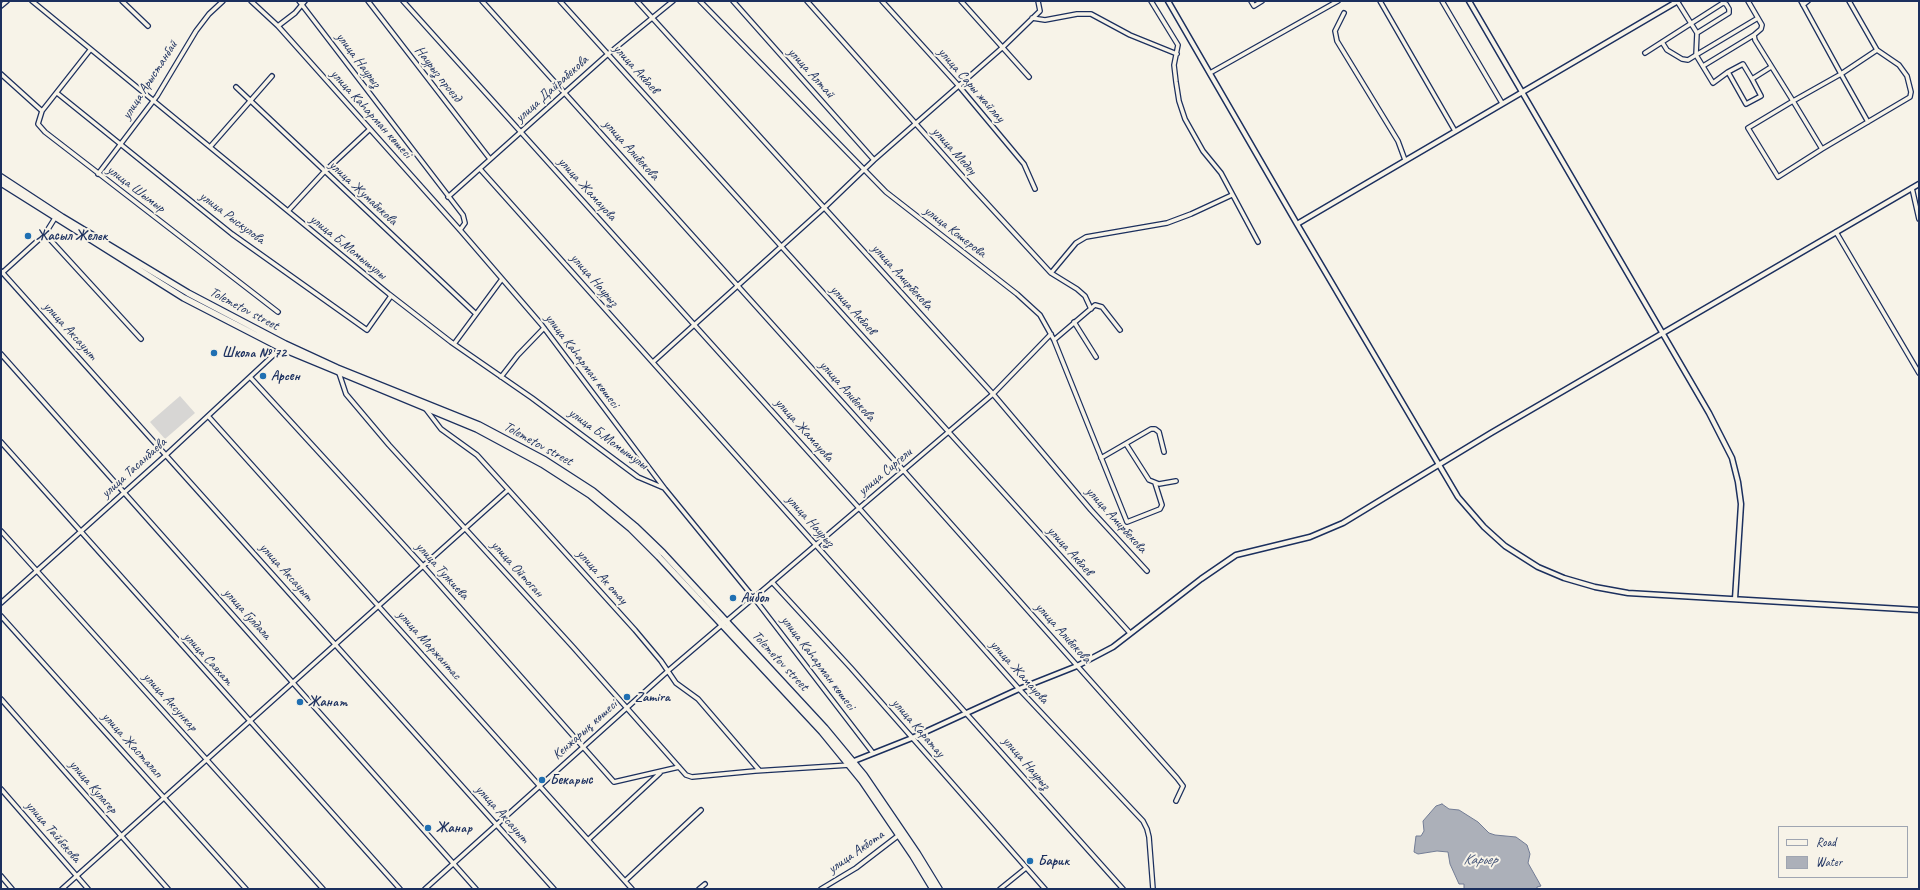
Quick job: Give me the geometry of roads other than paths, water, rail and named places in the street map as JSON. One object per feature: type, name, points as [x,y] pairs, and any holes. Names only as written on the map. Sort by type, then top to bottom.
[{"type":"main road","name":"Tolemetov street","points":[[1,177],[62,217],[188,293],[284,344],[426,406]]},
{"type":"main road","name":"Tolemetov street","points":[[1,183],[164,286],[281,348],[339,373],[479,425],[526,449],[589,488],[646,535],[852,763],[939,889]]},
{"type":"main road","name":"Tolemetov street","points":[[901,833],[933,889]]},
{"type":"street","points":[[1,6],[7,1]]},
{"type":"street","name":"улица Б.Момышулы","points":[[32,1],[391,296],[454,344],[638,477],[665,489]]},
{"type":"street","points":[[122,1],[148,26]]},
{"type":"street","name":"улица Арыстанбай","points":[[98,174],[153,100],[196,31],[209,14],[223,1]]},
{"type":"street","name":"улица Каһарман көшесі","points":[[251,1],[278,26],[460,230],[544,328],[665,489],[754,598],[873,753]]},
{"type":"street","name":"Наурыз проезд","points":[[368,1],[490,160]]},
{"type":"street","name":"улица Жамауова","points":[[403,1],[859,508],[1019,689],[1143,821],[1149,838],[1153,889]]},
{"type":"street","name":"улица Алибекова","points":[[482,1],[904,471],[1180,782],[1183,786],[1176,800]]},
{"type":"street","name":"улица Акбаев","points":[[560,1],[1130,633]]},
{"type":"street","name":"улица Амирбекова","points":[[637,1],[993,394],[1091,510],[1147,570]]},
{"type":"street","name":"улица Дайрабекова","points":[[448,197],[608,54],[673,1]]},
{"type":"street","name":"улица Кошерова","points":[[700,1],[886,192],[1017,294],[1040,315],[1052,334],[1126,520],[1129,522],[1160,509],[1162,505],[1155,483]]},
{"type":"street","name":"улица Алтай","points":[[733,1],[874,160]]},
{"type":"street","name":"улица Медеу","points":[[807,1],[915,124],[1051,273],[1077,289],[1085,296],[1090,309]]},
{"type":"street","name":"улица Сары жайлау","points":[[882,1],[958,86],[1024,164],[1035,189]]},
{"type":"street","points":[[961,1],[1029,77]]},
{"type":"street","points":[[653,362],[824,208],[874,160],[1003,47],[1040,11],[1038,1]]},
{"type":"street","points":[[1151,1],[1178,44],[1174,65],[1179,101],[1185,119],[1203,151],[1221,173],[1258,242]]},
{"type":"street","points":[[1168,1],[1458,497],[1484,527],[1505,546],[1564,578],[1595,587],[1628,593],[1919,610]]},
{"type":"street","points":[[1251,1],[1254,6],[1262,1]]},
{"type":"street","points":[[1210,73],[1338,1]]},
{"type":"street","points":[[1380,1],[1455,131]]},
{"type":"street","points":[[1442,1],[1502,103]]},
{"type":"street","points":[[1469,1],[1710,413],[1732,458],[1738,482],[1741,504],[1735,599]]},
{"type":"street","points":[[1297,224],[1671,3],[1678,1],[1697,34],[1696,55],[1713,83],[1728,72],[1743,64],[1761,96],[1746,104],[1728,72]]},
{"type":"street","points":[[1702,66],[1754,35],[1762,28],[1748,1]]},
{"type":"street","points":[[1808,1],[1802,3],[1868,122]]},
{"type":"street","points":[[1849,1],[1877,50],[1899,65],[1907,76],[1911,92],[1910,97],[1822,149],[1778,178],[1748,128],[1841,74],[1877,50]]},
{"type":"street","points":[[278,26],[295,13],[302,2]]},
{"type":"street","name":"улица Наурыз","points":[[302,2],[463,216],[465,223],[460,230]]},
{"type":"street","points":[[1645,53],[1723,3],[1729,9],[1729,13],[1697,34]]},
{"type":"street","points":[[1344,13],[1335,31],[1335,35],[1398,141],[1406,160]]},
{"type":"street","points":[[1032,18],[1046,20],[1077,14],[1091,14],[1130,35],[1177,54]]},
{"type":"street","points":[[1662,42],[1671,53],[1682,59],[1688,60],[1758,18]]},
{"type":"street","points":[[1754,35],[1755,40],[1771,67],[1822,149]]},
{"type":"street","points":[[1,74],[42,111],[90,50]]},
{"type":"street","points":[[1752,79],[1771,67]]},
{"type":"street","points":[[210,147],[272,76]]},
{"type":"street","name":"улица Жумабекова","points":[[236,88],[476,314]]},
{"type":"street","name":"улица Рыскулова","points":[[57,93],[232,234],[367,330],[391,296]]},
{"type":"street","name":"улица Шымыр","points":[[42,111],[39,119],[40,127],[98,174],[278,312]]},
{"type":"street","points":[[288,212],[324,172],[370,129]]},
{"type":"street","name":"улица Наурыз","points":[[480,169],[1123,889]]},
{"type":"street","points":[[759,770],[852,763],[912,738],[1019,689],[1077,666],[1113,647],[1201,579],[1236,555],[1310,537],[1343,523],[1439,464],[1919,184]]},
{"type":"street","points":[[1912,188],[1919,219]]},
{"type":"street","points":[[1051,273],[1076,243],[1086,237],[1162,225],[1191,214],[1232,195]]},
{"type":"street","points":[[2,272],[45,234],[56,218]]},
{"type":"street","points":[[1836,232],[1919,374]]},
{"type":"street","points":[[45,234],[141,339]]},
{"type":"street","name":"улица Аксауыт","points":[[2,272],[554,889]]},
{"type":"street","points":[[454,344],[502,279]]},
{"type":"street","points":[[1054,340],[1095,305],[1102,307],[1120,330]]},
{"type":"street","points":[[1074,322],[1096,357]]},
{"type":"street","points":[[501,377],[518,355],[544,328]]},
{"type":"street","name":"улица Сиргели","points":[[724,622],[817,545],[993,394],[1052,334]]},
{"type":"street","name":"улица Тасанбаева","points":[[1,604],[166,455],[281,348]]},
{"type":"street","name":"улица Гулдала","points":[[1,354],[476,889]]},
{"type":"street","name":"улица Ойтоган","points":[[339,373],[346,394],[355,407],[627,707],[686,775],[692,777],[759,770]]},
{"type":"street","name":"улица Тулкиева","points":[[250,377],[423,566],[584,746],[614,782],[661,772]]},
{"type":"street","name":"улица Ак отау","points":[[426,406],[441,429],[477,455],[635,630],[676,682],[698,699],[759,770]]},
{"type":"street","name":"улица Маржантас","points":[[208,416],[632,889]]},
{"type":"street","points":[[1101,458],[1151,429],[1155,429],[1159,432],[1164,452]]},
{"type":"street","name":"улица Саяхат","points":[[1,442],[400,889]]},
{"type":"street","points":[[1126,444],[1149,480],[1159,484],[1176,481]]},
{"type":"street","points":[[62,889],[122,837],[378,605],[508,490]]},
{"type":"street","name":"улица Аксункар","points":[[1,530],[322,889]]},
{"type":"street","name":"улица Каратау","points":[[772,582],[851,668],[1045,889]]},
{"type":"street","name":"улица Жасталап","points":[[1,616],[246,889]]},
{"type":"street","name":"Кенжарық көшесі","points":[[425,889],[668,670],[724,622]]},
{"type":"street","name":"улица Кулагер","points":[[1,699],[168,889]]},
{"type":"street","points":[[588,839],[661,772],[679,767]]},
{"type":"street","name":"улица Тайбекова","points":[[1,789],[88,889]]},
{"type":"street","points":[[625,881],[701,810]]},
{"type":"street","name":"улица Акбота","points":[[820,889],[856,868],[901,833]]},
{"type":"street","points":[[1000,889],[1026,868]]},
{"type":"street","points":[[1,876],[12,889]]},
{"type":"street","points":[[699,889],[705,884]]},
{"type":"water","name":"Карьер","points":[[1442,804],[1449,809],[1459,810],[1478,822],[1489,833],[1516,837],[1527,845],[1530,854],[1528,863],[1541,886],[1537,887],[1537,889],[1464,889],[1464,884],[1459,884],[1450,864],[1448,852],[1437,851],[1418,854],[1414,852],[1416,836],[1421,836],[1424,831],[1423,821],[1436,806]]},
{"type":"place","name":"Жасыл Желек","points":[[28,236]]},
{"type":"place","name":"Школа № 72","points":[[214,353]]},
{"type":"place","name":"Арсен","points":[[263,376]]},
{"type":"place","name":"Айбол","points":[[733,598]]},
{"type":"place","name":"Zamira","points":[[627,697]]},
{"type":"place","name":"Жанат","points":[[300,702]]},
{"type":"place","name":"Бекарыс","points":[[542,780]]},
{"type":"place","name":"Жанар","points":[[428,828]]},
{"type":"place","name":"Барик","points":[[1030,861]]}]
